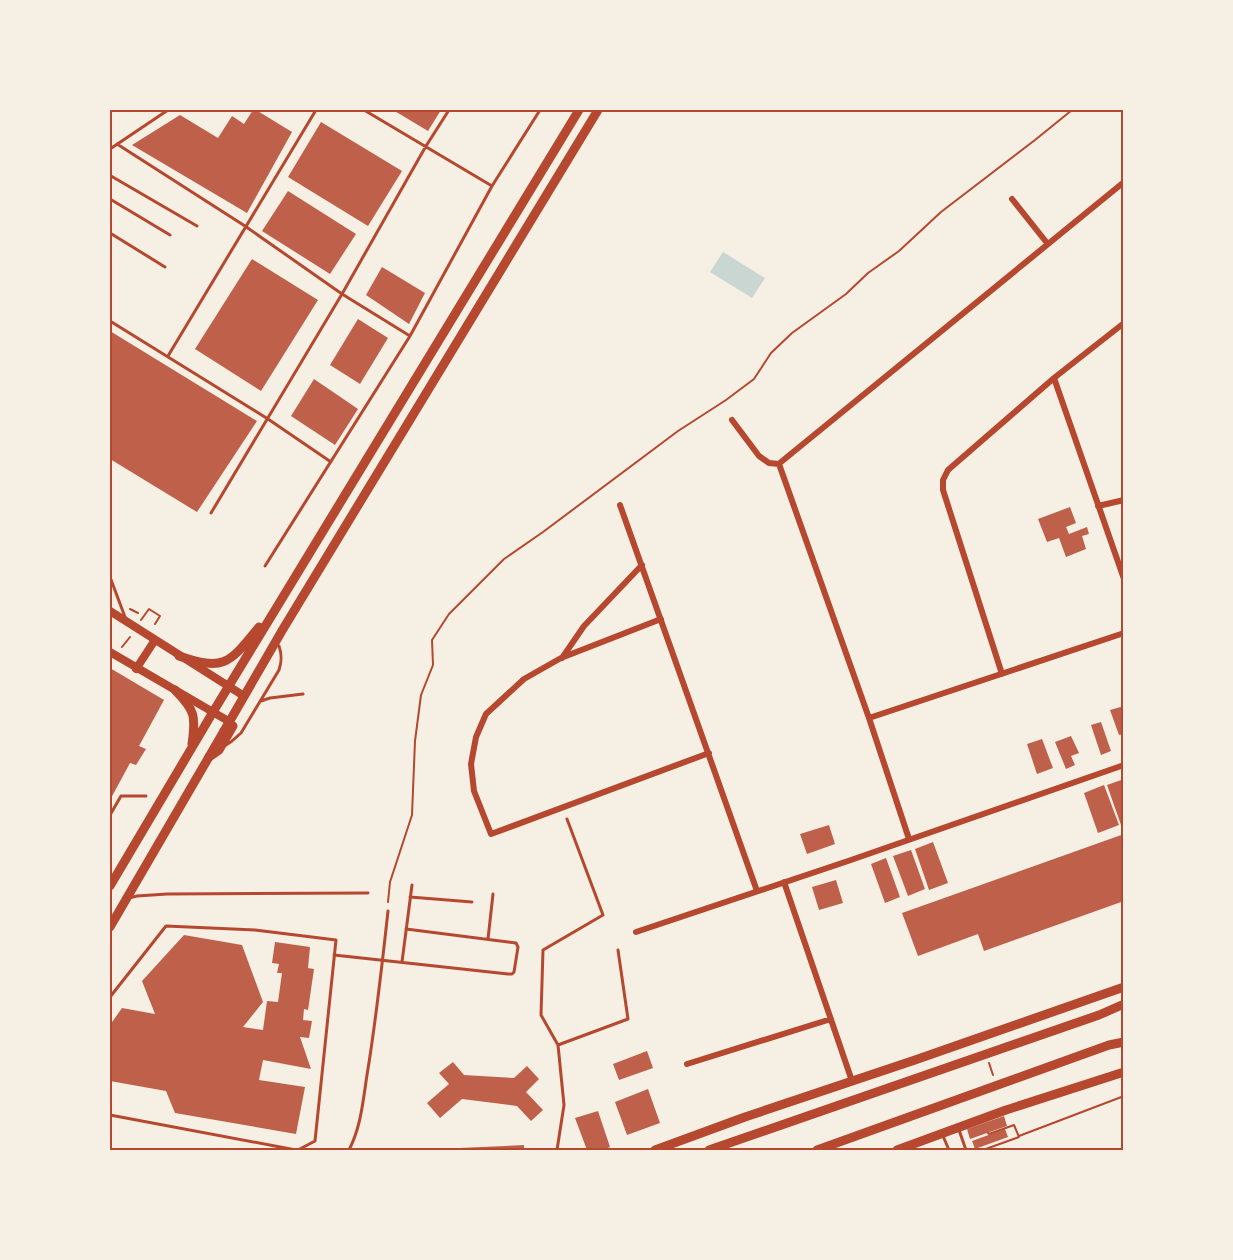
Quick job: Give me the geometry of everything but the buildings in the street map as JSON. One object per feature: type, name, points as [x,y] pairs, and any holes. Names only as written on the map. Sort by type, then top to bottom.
[{"type":"main road","points":[[110,886],[276,607],[579,110]]},
{"type":"main road","points":[[110,927],[283,629],[598,110]]},
{"type":"main road","points":[[452,320],[466,328]]},
{"type":"main road","points":[[356,475],[372,484]]},
{"type":"main road","points":[[179,656],[204,664],[225,662],[240,650],[276,607]]},
{"type":"main road","points":[[110,611],[244,696]]},
{"type":"main road","points":[[209,758],[222,746],[279,646],[283,629]]},
{"type":"main road","points":[[136,669],[155,640]]},
{"type":"main road","points":[[110,652],[230,722]]},
{"type":"main road","points":[[175,690],[193,713],[191,748]]},
{"type":"main road","points":[[656,1150],[745,1117],[1124,987]]},
{"type":"main road","points":[[1100,1015],[1124,1004]]},
{"type":"main road","points":[[709,1150],[1100,1015],[1124,1009]]},
{"type":"main road","points":[[817,1150],[1124,1041]]},
{"type":"main road","points":[[897,1150],[1006,1110],[1124,1072]]},
{"type":"street","points":[[732,420],[759,456],[770,463],[779,464],[1124,182]]},
{"type":"street","points":[[1012,199],[1047,243]]},
{"type":"street","points":[[1002,674],[943,490],[943,480],[948,470],[1054,378],[1124,323]]},
{"type":"street","points":[[1054,378],[1124,579]]},
{"type":"street","points":[[779,464],[869,718],[909,839]]},
{"type":"street","points":[[1098,506],[1124,500]]},
{"type":"street","points":[[620,505],[757,891]]},
{"type":"street","points":[[561,658],[584,626],[642,565]]},
{"type":"street","points":[[661,619],[561,658],[524,679],[486,714],[476,737],[471,764],[474,791],[490,834],[708,753]]},
{"type":"street","points":[[869,718],[1124,633]]},
{"type":"street","points":[[636,932],[1124,765]]},
{"type":"street","points":[[784,882],[852,1081]]},
{"type":"street","points":[[687,1064],[831,1019]]},
{"type":"lane","points":[[110,149],[168,110]]},
{"type":"lane","points":[[168,356],[316,110]]},
{"type":"lane","points":[[364,110],[492,186]]},
{"type":"lane","points":[[211,513],[449,110]]},
{"type":"lane","points":[[265,566],[410,336],[492,186],[540,110]]},
{"type":"lane","points":[[117,144],[245,226],[342,294],[410,336]]},
{"type":"lane","points":[[110,176],[197,226]]},
{"type":"lane","points":[[110,199],[170,235]]},
{"type":"lane","points":[[110,233],[165,267]]},
{"type":"lane","points":[[110,321],[268,419],[331,462]]},
{"type":"lane","points":[[110,577],[126,621]]},
{"type":"lane","points":[[222,746],[241,733],[279,670],[282,654],[279,646]]},
{"type":"lane","points":[[261,701],[303,694]]},
{"type":"lane","points":[[110,815],[121,796],[146,796]]},
{"type":"lane","points":[[557,1150],[564,1105],[558,1045],[541,1015],[543,950],[603,915],[567,819]]},
{"type":"lane","points":[[402,962],[412,885]]},
{"type":"lane","points":[[127,898],[167,894],[368,893]]},
{"type":"lane","points":[[488,939],[493,894]]},
{"type":"lane","points":[[410,897],[472,902]]},
{"type":"lane","points":[[349,1150],[355,1139],[362,1111],[373,1042],[388,911]]},
{"type":"lane","points":[[110,998],[166,926],[255,930],[336,940],[315,1141],[297,1150],[110,1115]]},
{"type":"lane","points":[[334,955],[512,974],[515,969],[517,944],[406,929]]},
{"type":"lane","points":[[558,1045],[628,1019],[618,950]]},
{"type":"lane","points":[[958,1128],[966,1150]]},
{"type":"lane","points":[[942,1135],[949,1150]]},
{"type":"path","points":[[388,911],[390,882],[412,815],[415,750],[421,695],[433,664],[432,640],[449,614],[504,559],[678,431],[754,379],[771,353],[792,333],[846,294],[868,273],[899,251],[940,212],[1072,110]]},
{"type":"path","points":[[126,606],[138,613]]},
{"type":"path","points":[[146,614],[149,609],[160,616],[155,624]]},
{"type":"path","points":[[989,1062],[996,1081]]},
{"type":"path","points":[[983,1150],[1124,1096]]},
{"type":"path","points":[[988,1132],[989,1134],[1014,1125],[1019,1136]]},
{"type":"path","points":[[996,1145],[998,1150]]},
{"type":"shaded area","points":[[723,252],[765,278],[752,298],[710,272]]}]
